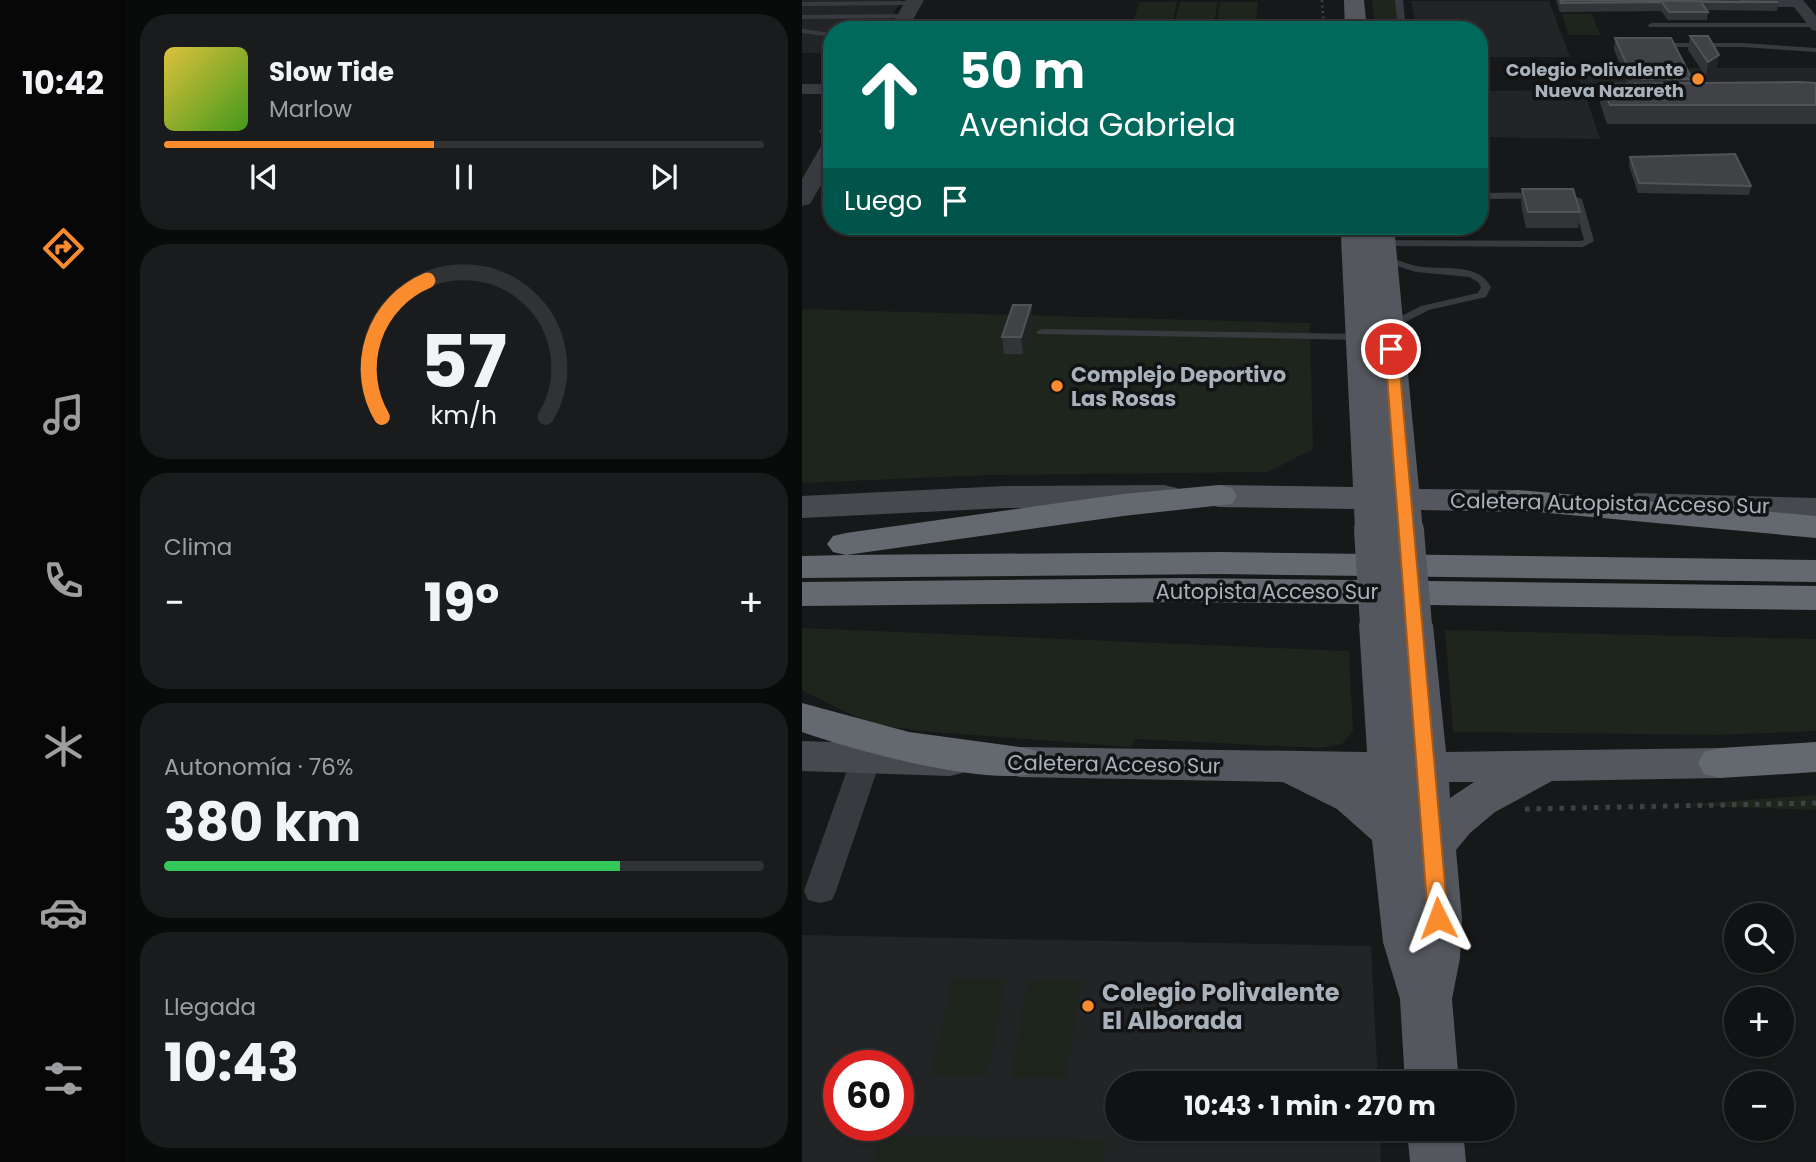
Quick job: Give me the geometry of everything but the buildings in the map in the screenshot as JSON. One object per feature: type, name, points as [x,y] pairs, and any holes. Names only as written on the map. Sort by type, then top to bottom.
[{"type":"highway","points":[[802,549],[1123,505],[1219,496]]},
{"type":"highway","points":[[1517,501],[1816,527]]},
{"type":"highway","name":"Autopista Acceso Sur","points":[[802,567],[1234,563],[1816,571]]},
{"type":"highway","name":"Autopista Acceso Sur","points":[[802,594],[1183,590],[1816,598]]},
{"type":"highway","points":[[802,717],[870,739],[919,749],[1020,762]]},
{"type":"highway","points":[[1720,763],[1816,757]]},
{"type":"main road","points":[[1334,0],[1335,21]]},
{"type":"main road","points":[[1354,0],[1355,21]]},
{"type":"main road","points":[[1356,235],[1376,331]]},
{"type":"main road","points":[[1382,243],[1376,331],[1407,768],[1414,841],[1438,938],[1426,999],[1431,1071]]},
{"type":"main road","points":[[802,507],[1029,497],[1387,497]]},
{"type":"main road","name":"Caletera Autopista Acceso Sur","points":[[1387,497],[1816,509]]},
{"type":"main road","name":"Caletera Acceso Sur","points":[[802,756],[1407,768]]},
{"type":"main road","points":[[1407,768],[1720,763],[1816,770]]},
{"type":"main road","points":[[1272,766],[1313,778],[1350,796],[1414,841]]},
{"type":"main road","points":[[1414,841],[1444,830],[1477,802],[1521,776],[1545,766]]},
{"type":"main road","points":[[1436,1141],[1438,1162]]},
{"type":"street","points":[[1726,3],[1797,1],[1816,26]]},
{"type":"street","points":[[802,89],[823,89]]},
{"type":"street","points":[[804,191],[823,160]]},
{"type":"street","points":[[820,891],[866,759]]},
{"type":"lane","points":[[1399,0],[1401,21]]},
{"type":"lane","points":[[802,4],[908,12]]},
{"type":"lane","points":[[802,17],[908,12]]},
{"type":"lane","points":[[1652,25],[1816,26]]},
{"type":"lane","points":[[802,31],[823,34]]},
{"type":"lane","points":[[1645,45],[1742,45],[1816,50]]},
{"type":"lane","points":[[1592,97],[1632,96]]},
{"type":"lane","points":[[1382,243],[1576,244],[1589,241],[1577,199],[1561,195],[1488,195]]},
{"type":"lane","points":[[1042,332],[1376,331],[1425,309],[1482,295],[1486,287],[1482,280],[1471,274],[1416,269],[1382,243]]},
{"type":"path","points":[[1322,0],[1323,21]]},
{"type":"shaded area","points":[[802,0],[901,0],[889,21],[823,21],[823,53],[802,53]]},
{"type":"shaded area","points":[[1372,0],[1403,0],[1405,21],[1375,21]]},
{"type":"shaded area","points":[[1411,1],[1549,1],[1570,57],[1488,57],[1488,21],[1415,21]]},
{"type":"shaded area","points":[[1139,2],[1177,2],[1172,21],[1133,21]]},
{"type":"shaded area","points":[[1180,2],[1218,2],[1214,21],[1175,21]]},
{"type":"shaded area","points":[[1220,2],[1258,2],[1256,21],[1217,21]]},
{"type":"shaded area","points":[[1562,14],[1592,14],[1600,35],[1569,35]]},
{"type":"shaded area","points":[[1575,68],[1816,68],[1816,93],[1585,94],[1600,139],[1488,137],[1488,91],[1583,90]]},
{"type":"shaded area","name":"Complejo Deportivo Las Rosas","points":[[802,309],[1310,323],[1313,449],[1268,472],[990,475],[802,483]]},
{"type":"shaded area","points":[[802,628],[1349,651],[1353,731],[1342,744],[1319,748],[1134,739],[1131,747],[921,731],[868,723],[802,690]]},
{"type":"shaded area","points":[[1445,630],[1816,639],[1816,731],[1720,735],[1453,732]]},
{"type":"shaded area","points":[[1816,795],[1816,810],[1677,805]]},
{"type":"shaded area","name":"Colegio Polivalente El Alborada","points":[[802,935],[1371,946],[1377,1071],[1105,1071],[1105,1141],[1380,1141],[1381,1162],[802,1162]]},
{"type":"shaded area","points":[[953,978],[1006,978],[987,1076],[931,1076]]},
{"type":"shaded area","points":[[1028,980],[1081,980],[1066,1078],[1011,1078]]},
{"type":"shaded area","points":[[914,1136],[1106,1141],[1103,1162],[873,1162],[879,1141],[914,1141]]},
{"type":"place","name":"Colegio Polivalente Nueva Nazareth","points":[[1698,79]]},
{"type":"place","name":"Complejo Deportivo Las Rosas","points":[[1057,386]]},
{"type":"place","name":"Colegio Polivalente El Alborada","points":[[1088,1006]]},
{"type":"route","points":[[1391,349],[1438,918]]}]
